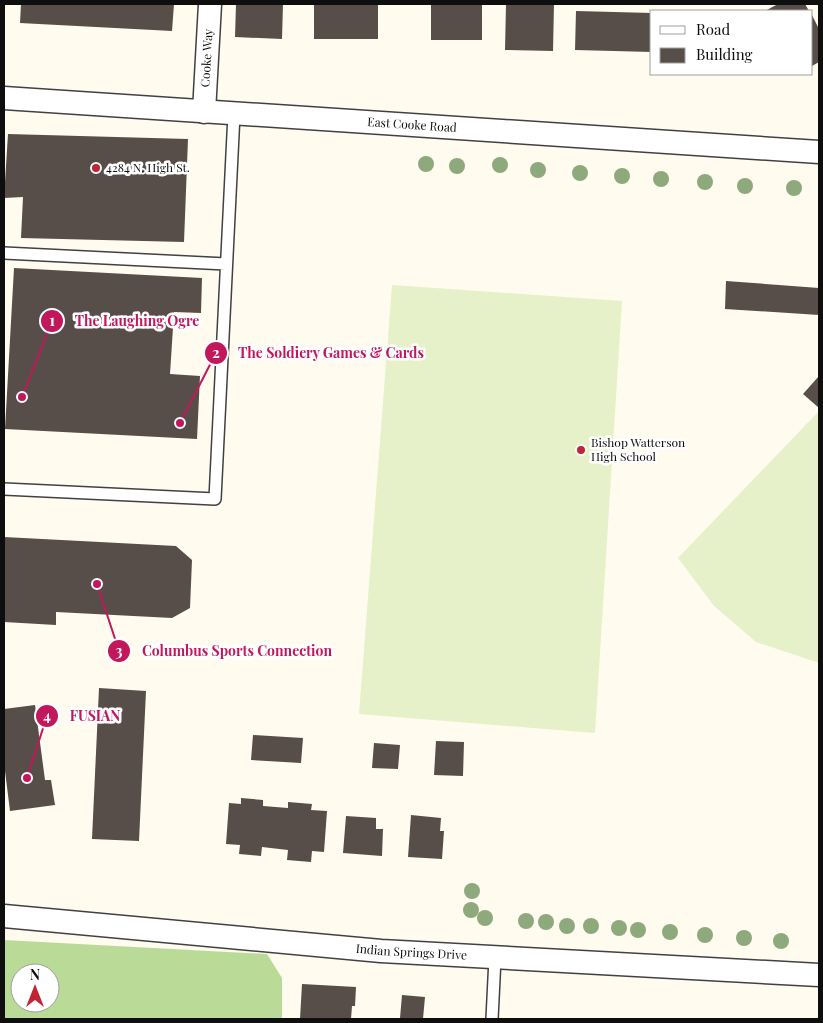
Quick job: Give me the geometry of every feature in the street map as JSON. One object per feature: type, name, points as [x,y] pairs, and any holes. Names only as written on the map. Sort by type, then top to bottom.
[{"type":"street","name":"Cooke Way","points":[[204,112],[210,4]]},
{"type":"street","name":"East Cooke Road","points":[[4,98],[819,152]]},
{"type":"street","name":"Indian Springs Drive","points":[[4,916],[323,947],[819,976]]},
{"type":"lane","points":[[4,489],[215,499],[234,114]]},
{"type":"lane","points":[[4,253],[226,264]]},
{"type":"lane","points":[[492,1019],[495,958]]},
{"type":"green space","points":[[392,285],[622,301],[595,733],[359,714]]},
{"type":"green space","points":[[819,411],[819,663],[756,642],[714,606],[678,558]]},
{"type":"green space","points":[[4,940],[267,954],[282,978],[282,1019],[4,1019]]},
{"type":"building","points":[[21,4],[174,4],[172,31],[20,23]]},
{"type":"building","points":[[236,4],[283,4],[282,39],[235,37]]},
{"type":"building","points":[[314,4],[378,4],[378,39],[314,39]]},
{"type":"building","points":[[431,4],[482,4],[482,40],[431,40]]},
{"type":"building","points":[[506,4],[554,4],[553,51],[505,50]]},
{"type":"building","points":[[778,4],[805,4],[808,10],[767,10]]},
{"type":"building","points":[[576,11],[650,13],[650,52],[575,50]]},
{"type":"building","points":[[813,17],[819,29],[819,62],[813,65]]},
{"type":"building","name":"4284 N. High St.","points":[[8,134],[188,139],[184,242],[21,238],[23,197],[4,198]]},
{"type":"building","points":[[14,268],[202,278],[201,313],[174,312],[170,374],[200,376],[197,439],[5,429]]},
{"type":"building","points":[[726,281],[819,288],[819,315],[725,309]]},
{"type":"building","points":[[819,376],[819,408],[803,394]]},
{"type":"building","points":[[4,537],[176,546],[192,560],[190,608],[172,618],[56,612],[56,625],[4,622]]},
{"type":"building","points":[[99,688],[146,691],[139,841],[92,839]]},
{"type":"building","points":[[35,705],[45,780],[51,780],[55,805],[10,811],[4,763],[4,709]]},
{"type":"building","points":[[253,735],[303,738],[301,763],[251,760]]},
{"type":"building","points":[[436,741],[464,742],[463,776],[434,775]]},
{"type":"building","points":[[374,743],[400,745],[398,769],[372,768]]},
{"type":"building","points":[[241,798],[263,800],[263,806],[288,808],[288,802],[312,804],[311,810],[327,811],[324,852],[312,851],[311,862],[287,860],[288,850],[262,847],[261,856],[239,854],[240,845],[226,844],[229,803],[241,804]]},
{"type":"building","points":[[411,815],[441,818],[440,831],[444,831],[442,859],[408,857]]},
{"type":"building","points":[[346,816],[376,818],[376,829],[383,829],[382,856],[343,853]]},
{"type":"building","points":[[302,984],[356,987],[355,1006],[352,1006],[351,1019],[300,1019]]},
{"type":"building","points":[[402,995],[425,997],[423,1019],[400,1018]]},
{"type":"place","name":"4284 N. High St.","points":[[96,168]]},
{"type":"place","name":"The Laughing Ogre","points":[[22,397]]},
{"type":"place","name":"The Soldiery Games & Cards","points":[[180,423]]},
{"type":"place","name":"Bishop Watterson High School","points":[[581,450]]},
{"type":"place","name":"Columbus Sports Connection","points":[[97,584]]},
{"type":"place","name":"FUSIAN","points":[[27,778]]}]
